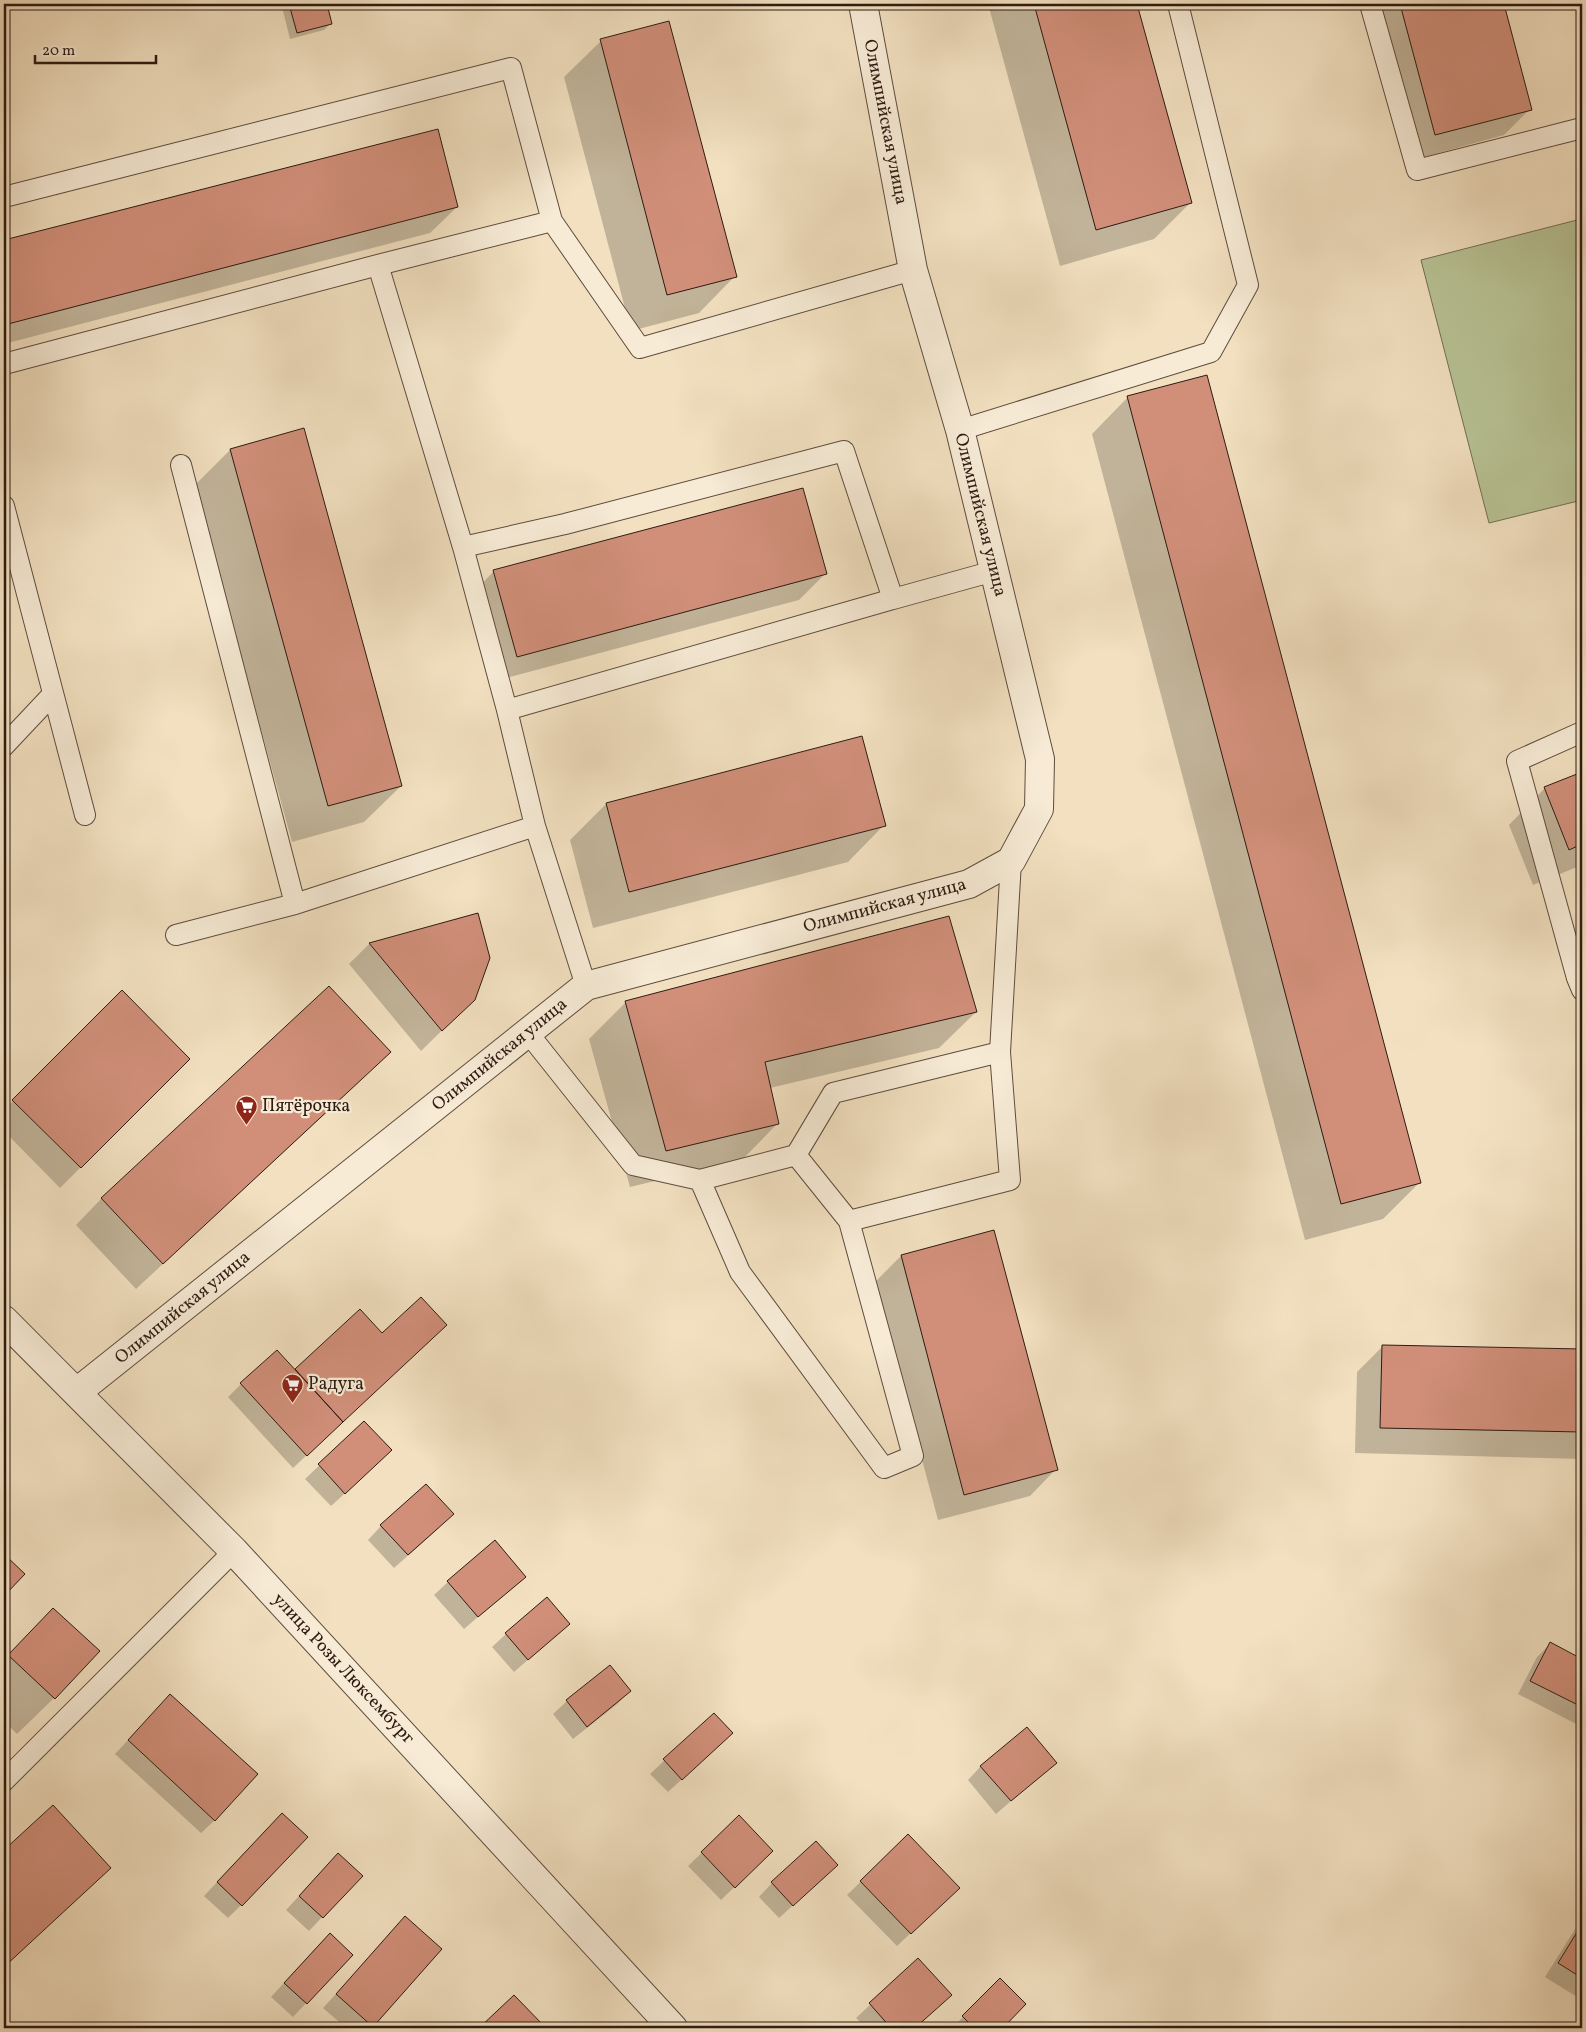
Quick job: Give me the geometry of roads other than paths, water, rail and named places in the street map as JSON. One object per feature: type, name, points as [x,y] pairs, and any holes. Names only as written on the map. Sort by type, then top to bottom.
[{"type":"street","name":"Олимпийская улица","points":[[77,1392],[586,986],[969,884],[1011,861],[1039,809],[1040,759],[960,430],[913,270],[863,4]]},
{"type":"street","name":"улица Розы Люксембург","points":[[4,1320],[234,1551],[673,2028]]},
{"type":"lane","points":[[960,430],[1211,352],[1248,285],[1178,4]]},
{"type":"lane","points":[[1370,4],[1417,170],[1582,128]]},
{"type":"lane","points":[[4,197],[511,68],[552,221],[640,348],[913,270]]},
{"type":"lane","points":[[4,364],[552,221]]},
{"type":"lane","points":[[378,265],[463,548],[507,710],[535,826],[586,986]]},
{"type":"lane","points":[[463,548],[565,524],[844,452],[893,599]]},
{"type":"lane","points":[[181,465],[295,904]]},
{"type":"lane","points":[[4,506],[85,815]]},
{"type":"lane","points":[[507,710],[994,571]]},
{"type":"lane","points":[[4,746],[52,695]]},
{"type":"lane","points":[[1582,732],[1517,761],[1577,978],[1582,990]]},
{"type":"lane","points":[[176,935],[295,904],[535,826]]},
{"type":"lane","points":[[849,1221],[1010,1180],[1000,1052],[1011,861]]},
{"type":"lane","points":[[528,1033],[633,1165],[700,1180],[796,1154],[833,1093],[1000,1052]]},
{"type":"lane","points":[[700,1180],[740,1272],[884,1468],[913,1456],[849,1221],[796,1154]]},
{"type":"lane","points":[[4,1780],[234,1551]]},
{"type":"place","name":"Пятёрочка","points":[[246,1125]]},
{"type":"place","name":"Радуга","points":[[292,1403]]}]
